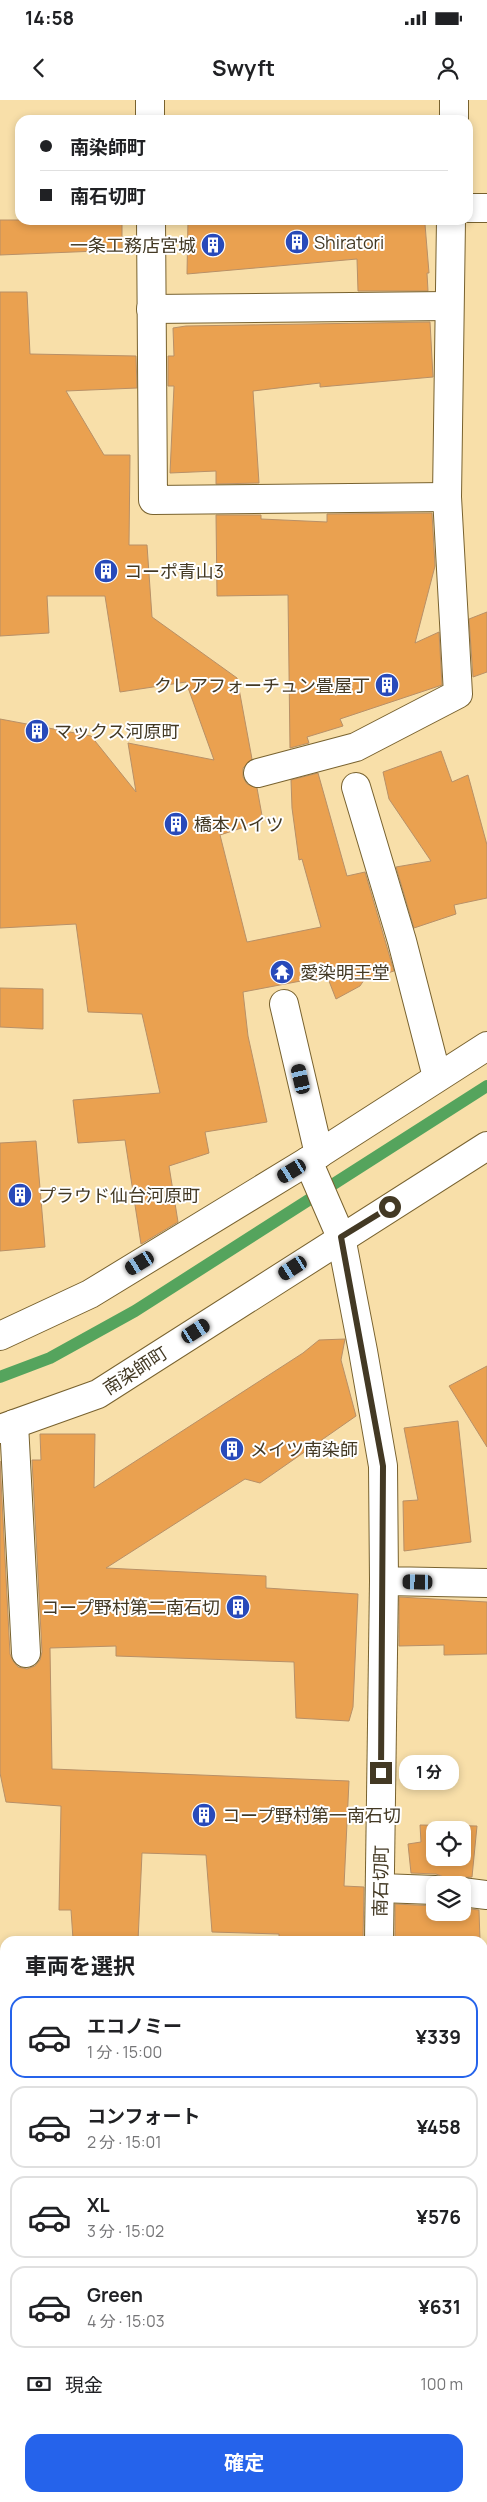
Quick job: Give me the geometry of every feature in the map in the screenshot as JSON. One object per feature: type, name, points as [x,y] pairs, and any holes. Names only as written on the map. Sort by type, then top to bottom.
[{"type":"street","points":[[150,100],[150,115]]},
{"type":"street","points":[[454,100],[454,115]]},
{"type":"street","points":[[473,208],[487,208]]},
{"type":"street","points":[[151,225],[153,500],[447,497]]},
{"type":"street","points":[[258,772],[356,746],[458,694],[447,497],[448,306],[451,225]]},
{"type":"street","points":[[151,309],[448,306]]},
{"type":"street","points":[[356,787],[402,941],[437,1077]]},
{"type":"street","name":"南石切町","points":[[284,1004],[314,1164],[339,1232],[383,1466],[384,1581],[379,1936]]},
{"type":"street","points":[[0,1336],[90,1294],[314,1164],[437,1077],[487,1046]]},
{"type":"street","name":"南染師町","points":[[7,1426],[98,1394],[339,1232],[487,1146]]},
{"type":"street","points":[[7,1426],[26,1652]]},
{"type":"street","points":[[384,1581],[487,1583]]},
{"type":"street","points":[[380,1888],[426,1890]]},
{"type":"street","points":[[471,1893],[487,1896]]},
{"type":"building","points":[[0,220],[15,220],[15,225],[122,225],[122,250],[0,255]]},
{"type":"building","points":[[188,225],[425,225],[429,273],[427,273],[428,291],[358,291],[357,259],[187,274]]},
{"type":"building","points":[[0,292],[27,292],[30,354],[136,356],[137,388],[66,391],[104,455],[130,455],[129,545],[147,545],[152,617],[237,678],[252,759],[243,768],[243,777],[247,784],[257,788],[263,821],[220,835],[247,942],[321,927],[302,859],[299,860],[292,808],[291,780],[318,773],[347,876],[365,872],[394,971],[364,980],[360,986],[336,999],[327,976],[243,992],[248,1036],[267,1122],[205,1132],[209,1153],[169,1166],[178,1222],[141,1244],[125,1140],[78,1143],[73,1100],[160,1093],[142,1014],[88,1012],[76,924],[0,928],[0,719],[91,736],[136,792],[128,743],[214,760],[186,682],[120,692],[105,596],[47,596],[49,633],[0,636]]},
{"type":"building","points":[[430,322],[433,377],[320,387],[320,383],[253,391],[259,483],[216,484],[216,471],[170,473],[174,386],[168,386],[168,356],[174,356],[173,328],[186,326]]},
{"type":"building","points":[[432,513],[435,566],[415,643],[439,632],[442,685],[340,719],[343,726],[307,737],[309,743],[290,748],[288,595],[217,596],[216,515],[261,515],[261,519],[327,522],[327,514]]},
{"type":"building","points":[[487,612],[487,672],[473,677],[469,619]]},
{"type":"building","points":[[441,751],[452,782],[468,775],[487,845],[487,898],[454,905],[456,914],[414,928],[396,867],[431,861],[389,799],[383,772]]},
{"type":"building","points":[[0,988],[43,989],[43,1029],[0,1027]]},
{"type":"building","name":"プラウド仙台河原町","points":[[36,1141],[45,1247],[0,1251],[0,1143]]},
{"type":"building","points":[[345,1339],[341,1360],[356,1416],[260,1483],[245,1479],[106,1568],[266,1576],[266,1588],[358,1594],[353,1707],[349,1721],[296,1718],[294,1662],[116,1656],[116,1646],[50,1648],[52,1769],[349,1781],[344,1886],[364,1887],[363,1936],[279,1936],[279,1934],[212,1932],[206,1855],[142,1853],[138,1936],[73,1936],[71,1910],[59,1910],[61,1806],[6,1802],[0,1773],[0,1461],[10,1654],[18,1667],[27,1669],[35,1666],[40,1660],[42,1652],[32,1460],[41,1460],[40,1434],[95,1434],[94,1488],[303,1353],[319,1340]]},
{"type":"building","points":[[487,1366],[487,1447],[449,1386]]},
{"type":"building","points":[[458,1421],[471,1542],[404,1551],[403,1501],[418,1500],[404,1428]]},
{"type":"building","points":[[399,1597],[487,1602],[487,1654],[444,1655],[444,1645],[399,1646]]},
{"type":"building","points":[[420,1825],[426,1825],[426,1866],[471,1866],[471,1826],[477,1826],[472,1877],[411,1873],[408,1844],[421,1842]]},
{"type":"building","points":[[395,1904],[426,1906],[426,1921],[471,1921],[471,1909],[479,1910],[480,1936],[395,1936]]},
{"type":"waterway","points":[[0,1377],[50,1358],[135,1311],[487,1086]]},
{"type":"place","name":"Shiratori","points":[[297,242]]},
{"type":"place","name":"一条工務店宮城","points":[[213,245]]},
{"type":"place","name":"コーポ青山3","points":[[106,571]]},
{"type":"place","name":"クレアフォーチュン畳屋丁","points":[[387,685]]},
{"type":"place","name":"マックス河原町","points":[[37,731]]},
{"type":"place","name":"橋本ハイツ","points":[[176,824]]},
{"type":"place","name":"愛染明王堂","points":[[282,972]]},
{"type":"place","name":"プラウド仙台河原町","points":[[20,1195]]},
{"type":"place","name":"メイツ南染師","points":[[232,1449]]},
{"type":"place","name":"コープ野村第二南石切","points":[[238,1607]]},
{"type":"place","name":"コープ野村第一南石切","points":[[204,1815]]},
{"type":"route","points":[[381,1773],[384,1581],[383,1466],[341,1237],[390,1207]]}]
